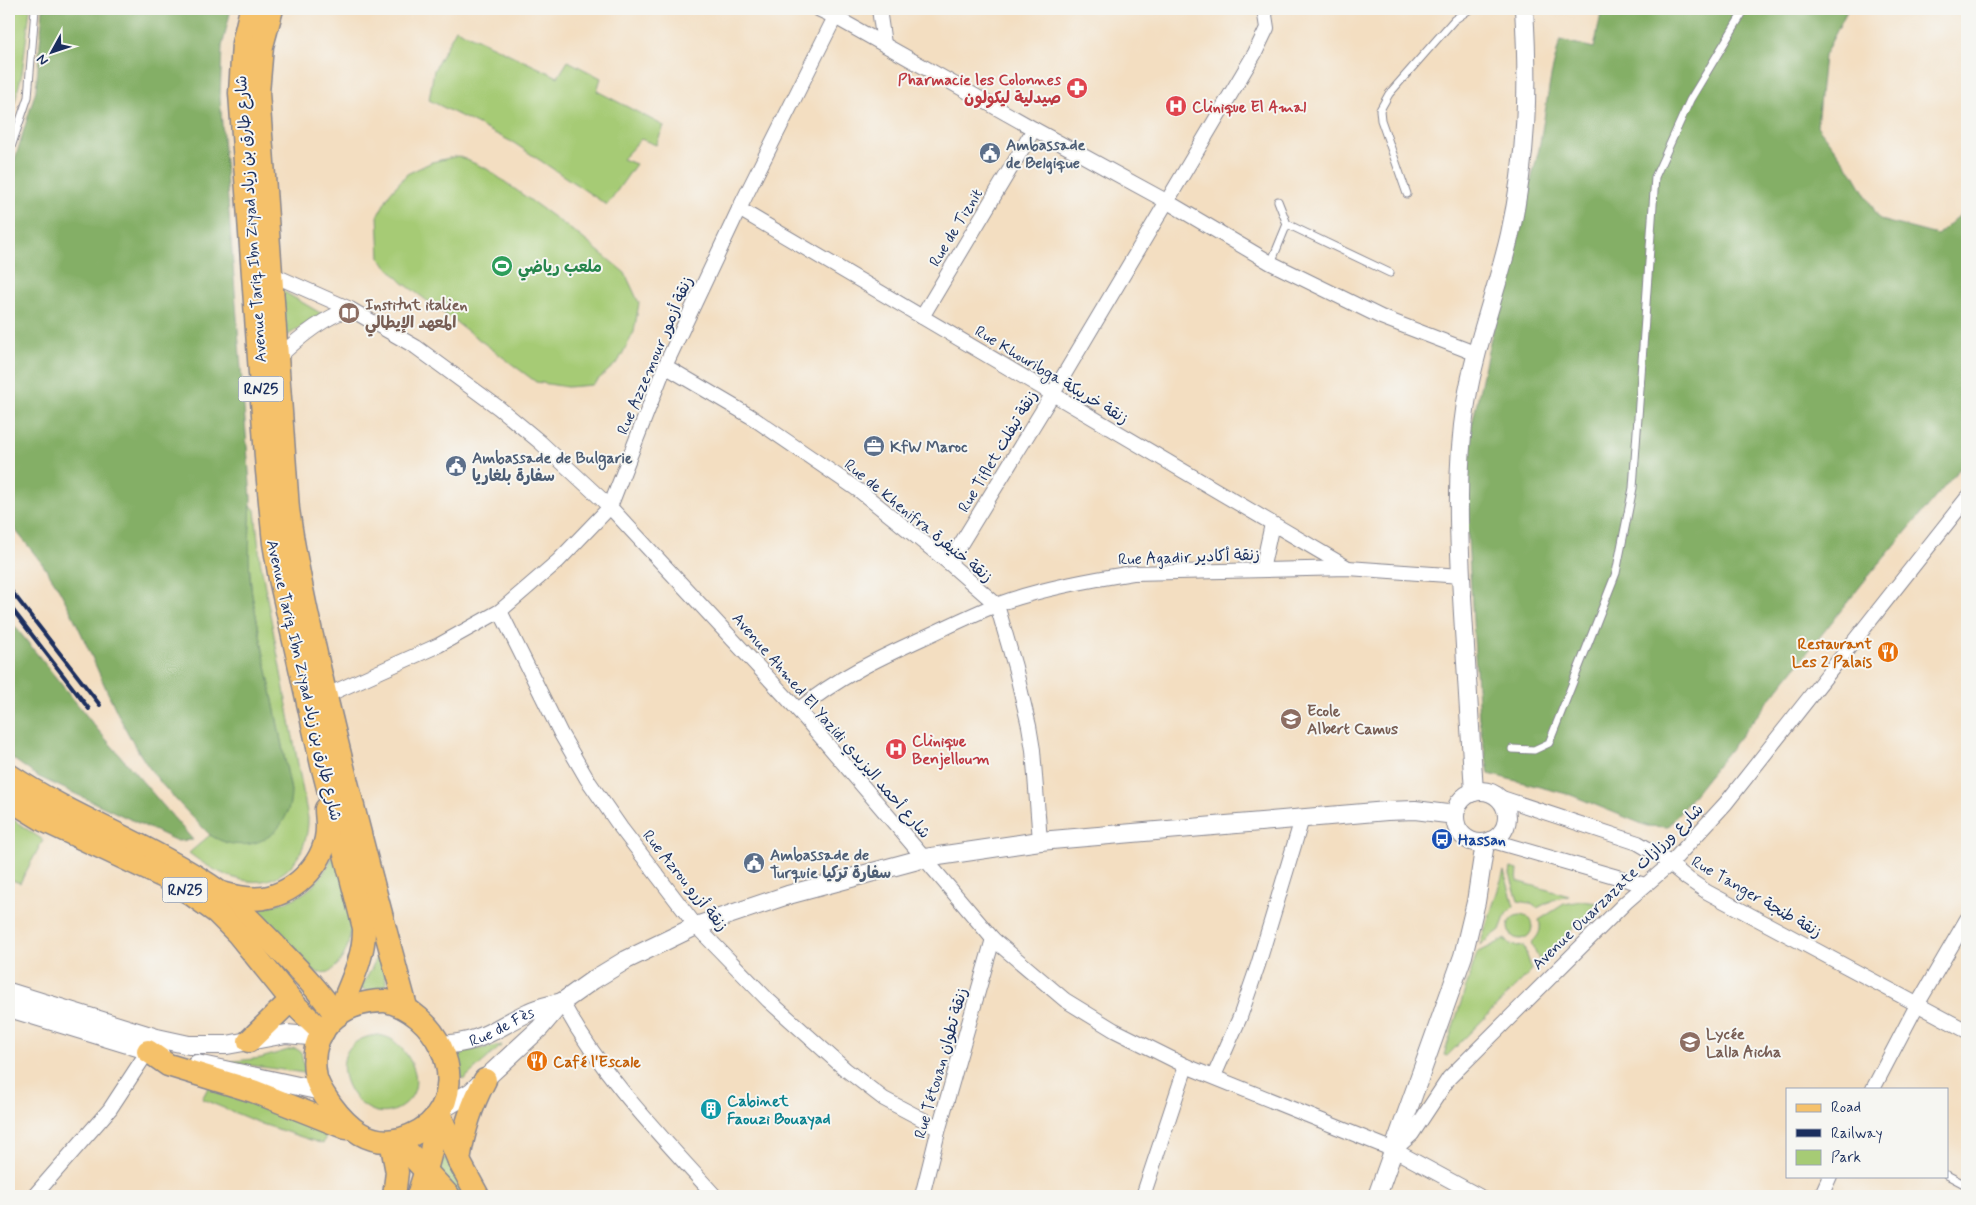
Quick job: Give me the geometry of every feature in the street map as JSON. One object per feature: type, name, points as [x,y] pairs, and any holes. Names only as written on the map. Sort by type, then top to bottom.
[{"type":"main road","name":"Avenue Tariq Ibn Ziyad شارع طارق بن زياد","points":[[251,9],[243,44],[240,94],[269,508],[280,579],[326,781],[364,928],[363,948],[329,1025]]},
{"type":"main road","name":"Avenue Tariq Ibn Ziyad شارع طارق بن زياد","points":[[272,9],[262,46],[258,93],[292,542],[325,696],[406,1007]]},
{"type":"main road","name":"RN25","points":[[9,775],[52,802],[187,871],[221,893],[312,982],[329,1025],[315,1055],[315,1068],[321,1091],[341,1120],[356,1132],[373,1139],[394,1140]]},
{"type":"main road","name":"RN25","points":[[221,893],[250,899],[265,898],[286,890],[304,878],[321,854],[326,839],[328,825],[326,781]]},
{"type":"main road","name":"RN25","points":[[9,799],[61,829],[164,877],[191,894],[216,912],[238,934],[259,957],[291,1000],[329,1025]]},
{"type":"main road","points":[[249,1041],[291,1000]]},
{"type":"main road","points":[[329,1025],[351,1007],[366,1002],[386,1002],[406,1007],[421,1019],[445,1055],[449,1077],[448,1089],[438,1114],[434,1138],[418,1196]]},
{"type":"main road","points":[[153,1045],[168,1065],[253,1091],[356,1132]]},
{"type":"main road","points":[[459,1161],[465,1127],[485,1080]]},
{"type":"main road","points":[[394,1140],[417,1133],[438,1114]]},
{"type":"main road","points":[[438,1114],[459,1161],[478,1196]]},
{"type":"main road","points":[[394,1140],[425,1169],[448,1196]]},
{"type":"main road","points":[[394,1140],[396,1172],[394,1196]]},
{"type":"street","points":[[818,9],[1166,201],[1271,263],[1381,317],[1477,354]]},
{"type":"street","points":[[879,9],[884,44]]},
{"type":"street","name":"Rue Tiflet زنقة تيفلت","points":[[949,563],[1052,395],[1264,36],[1267,28],[1264,9]]},
{"type":"street","points":[[1474,792],[1461,576],[1459,479],[1461,441],[1466,402],[1509,236],[1524,152],[1528,68],[1524,9]]},
{"type":"street","name":"Rue Azzemour زنقة أزمور","points":[[325,696],[439,645],[500,611],[558,562],[610,507],[665,366],[739,209],[835,17]]},
{"type":"street","name":"Rue de Tiznit","points":[[922,317],[1034,129]]},
{"type":"street","name":"Rue Khouribga زنقة خريبكة","points":[[739,209],[1348,568]]},
{"type":"street","name":"Avenue Ahmed El Yazidi شارع أحمد اليزيدي","points":[[271,274],[350,309],[416,347],[499,408],[540,442],[610,507],[798,710],[993,939],[1034,976],[1065,1000],[1092,1018],[1186,1066],[1394,1150],[1479,1196]]},
{"type":"street","points":[[277,359],[310,330],[336,314],[350,309]]},
{"type":"street","name":"Rue de Khenifra زنقة خنيفرة","points":[[665,366],[750,416],[861,492],[949,563],[997,605],[1015,666],[1029,726],[1033,750],[1040,841]]},
{"type":"street","name":"Avenue Ouarzazate شارع ورزازات","points":[[1394,1150],[1412,1134],[1449,1078],[1626,902],[1670,864],[1752,772],[1967,498]]},
{"type":"street","points":[[1262,570],[1272,524]]},
{"type":"street","name":"Rue Agadir زنقة أكادير","points":[[798,710],[825,689],[852,672],[997,605],[1065,585],[1132,573],[1348,568],[1461,576]]},
{"type":"street","name":"Rue Azrou زنقة أزرو","points":[[500,611],[556,726],[587,779],[621,828],[696,926],[768,1000],[846,1069],[884,1099],[939,1128]]},
{"type":"street","points":[[1377,1196],[1463,956],[1489,842],[1501,834],[1506,825],[1507,814],[1503,804],[1496,796],[1486,792],[1474,792],[1461,800],[1455,815],[1456,825],[1460,833],[1467,840],[1476,843],[1489,842],[1645,885]]},
{"type":"street","name":"Rue Tanger زنقة طنجة","points":[[1496,796],[1638,844],[1670,864],[1707,892],[1967,1031]]},
{"type":"street","points":[[438,1114],[471,1092],[485,1080],[540,1028],[562,1002],[626,960],[696,926],[788,895],[925,858],[1040,841],[1401,810],[1455,815]]},
{"type":"street","points":[[1214,1076],[1240,1016],[1258,965],[1302,819]]},
{"type":"street","points":[[1874,1088],[1917,1005],[1967,919]]},
{"type":"street","name":"Rue Tétouan زنقة تطوان","points":[[922,1196],[939,1128],[993,939]]},
{"type":"street","points":[[9,992],[153,1045],[203,1066],[321,1091]]},
{"type":"street","points":[[562,1002],[576,1029],[636,1109],[715,1196]]},
{"type":"street","name":"Rue de Fès","points":[[439,1044],[456,1044],[472,1041],[488,1035],[534,1010],[562,1002]]},
{"type":"street","points":[[9,1008],[153,1045],[181,1043],[205,1046],[249,1041],[329,1025]]},
{"type":"street","points":[[34,1196],[110,1108],[153,1045]]},
{"type":"street","points":[[1143,1196],[1186,1066]]},
{"type":"street","points":[[1823,1196],[1829,1178]]},
{"type":"lane","points":[[9,153],[28,97],[35,9]]},
{"type":"lane","points":[[1407,194],[1381,120],[1380,110],[1389,94],[1454,20],[1470,9]]},
{"type":"lane","points":[[1512,749],[1534,750],[1549,743],[1616,573],[1633,488],[1655,177],[1690,100],[1745,9]]},
{"type":"lane","points":[[1278,201],[1287,224],[1390,273]]},
{"type":"lane","points":[[1271,263],[1287,224]]},
{"type":"lane","points":[[1948,1176],[1962,1184]]},
{"type":"green space","points":[[9,9],[30,9],[22,73],[12,114],[9,118]]},
{"type":"green space","points":[[43,9],[231,9],[222,47],[220,98],[251,498],[250,583],[291,791],[289,807],[284,820],[265,839],[252,843],[239,845],[224,842],[210,835],[155,776],[118,715],[81,633],[50,574],[9,522],[9,179],[36,90]]},
{"type":"green space","points":[[1602,9],[1848,9],[1824,56],[1817,126],[1853,173],[1880,220],[1937,235],[1967,209],[1967,460],[1862,584],[1668,827],[1647,826],[1571,795],[1489,774],[1479,719],[1467,523],[1467,448],[1490,342],[1539,149],[1551,76],[1560,40],[1594,48]]},
{"type":"green space","points":[[456,29],[558,77],[568,61],[601,78],[597,91],[664,126],[656,145],[641,139],[622,159],[636,164],[607,205],[514,143],[429,100],[434,70]]},
{"type":"green space","name":"ملعب رياضي","points":[[458,156],[487,169],[580,236],[625,273],[639,303],[634,332],[618,362],[592,385],[567,387],[536,382],[402,282],[380,259],[378,215],[390,193],[407,174],[432,162]]},
{"type":"green space","points":[[281,290],[322,314],[283,338]]},
{"type":"green space","points":[[251,505],[255,510],[260,560],[308,818],[304,843],[293,864],[274,878],[262,881],[248,881],[224,874],[209,867],[189,853],[210,835],[227,843],[291,791],[252,595],[248,551]]},
{"type":"green space","points":[[9,619],[98,730],[193,840],[177,841],[37,776],[9,756]]},
{"type":"green space","points":[[9,817],[43,840],[20,883],[9,879]]},
{"type":"green space","points":[[336,849],[348,897],[351,930],[348,945],[341,959],[330,972],[319,973],[313,971],[253,908],[282,903],[305,892],[322,875]]},
{"type":"green space","points":[[1511,868],[1518,870],[1517,881],[1569,896],[1555,899],[1537,908],[1530,903],[1518,901],[1510,874]]},
{"type":"green space","points":[[1504,871],[1514,906],[1506,914],[1500,930],[1480,945]]},
{"type":"green space","points":[[1581,901],[1598,903],[1540,962],[1531,943],[1539,933],[1539,920],[1564,904]]},
{"type":"green space","points":[[1520,915],[1528,919],[1532,927],[1528,935],[1520,939],[1512,935],[1508,927],[1512,919]]},
{"type":"green space","points":[[1505,939],[1510,945],[1524,947],[1532,970],[1447,1056],[1444,1055],[1477,953]]},
{"type":"green space","points":[[379,951],[386,981],[383,997],[361,988]]},
{"type":"green space","points":[[377,1035],[395,1042],[407,1055],[415,1072],[415,1089],[411,1097],[405,1104],[388,1112],[372,1110],[358,1101],[348,1087],[343,1070],[346,1054],[356,1042]]},
{"type":"green space","points":[[502,1045],[463,1080],[450,1054]]},
{"type":"green space","points":[[295,1048],[301,1052],[304,1073],[227,1062],[261,1058]]},
{"type":"green space","points":[[210,1084],[328,1130],[323,1144],[262,1124],[202,1099]]},
{"type":"green space","points":[[446,1157],[466,1196],[459,1196],[438,1166]]},
{"type":"railway","points":[[9,588],[100,705]]},
{"type":"railway","points":[[9,605],[89,709]]},
{"type":"place","name":"Pharmacie les Colonnes صيدلية ليكولون","points":[[1077,88]]},
{"type":"place","name":"Clinique El Amal","points":[[1176,106]]},
{"type":"place","name":"Ambassade de Belgique","points":[[990,153]]},
{"type":"place","name":"ملعب رياضي","points":[[502,266]]},
{"type":"place","name":"Institut italien المعهد الإيطالي","points":[[349,313]]},
{"type":"place","name":"KfW Maroc","points":[[874,446]]},
{"type":"place","name":"Ambassade de Bulgarie سفارة بلغاريا","points":[[456,466]]},
{"type":"place","name":"Restaurant Les 2 Palais","points":[[1888,652]]},
{"type":"place","name":"Ecole Albert Camus","points":[[1291,719]]},
{"type":"place","name":"Clinique Benjelloum","points":[[896,749]]},
{"type":"place","name":"Hassan","points":[[1442,839]]},
{"type":"place","name":"Ambassade de Turquie سفارة تركيا","points":[[754,863]]},
{"type":"place","name":"Lycée Lalla Aicha","points":[[1690,1042]]},
{"type":"place","name":"Café l'Escale","points":[[537,1061]]},
{"type":"place","name":"Cabinet Faouzi Bouayad","points":[[711,1109]]}]
